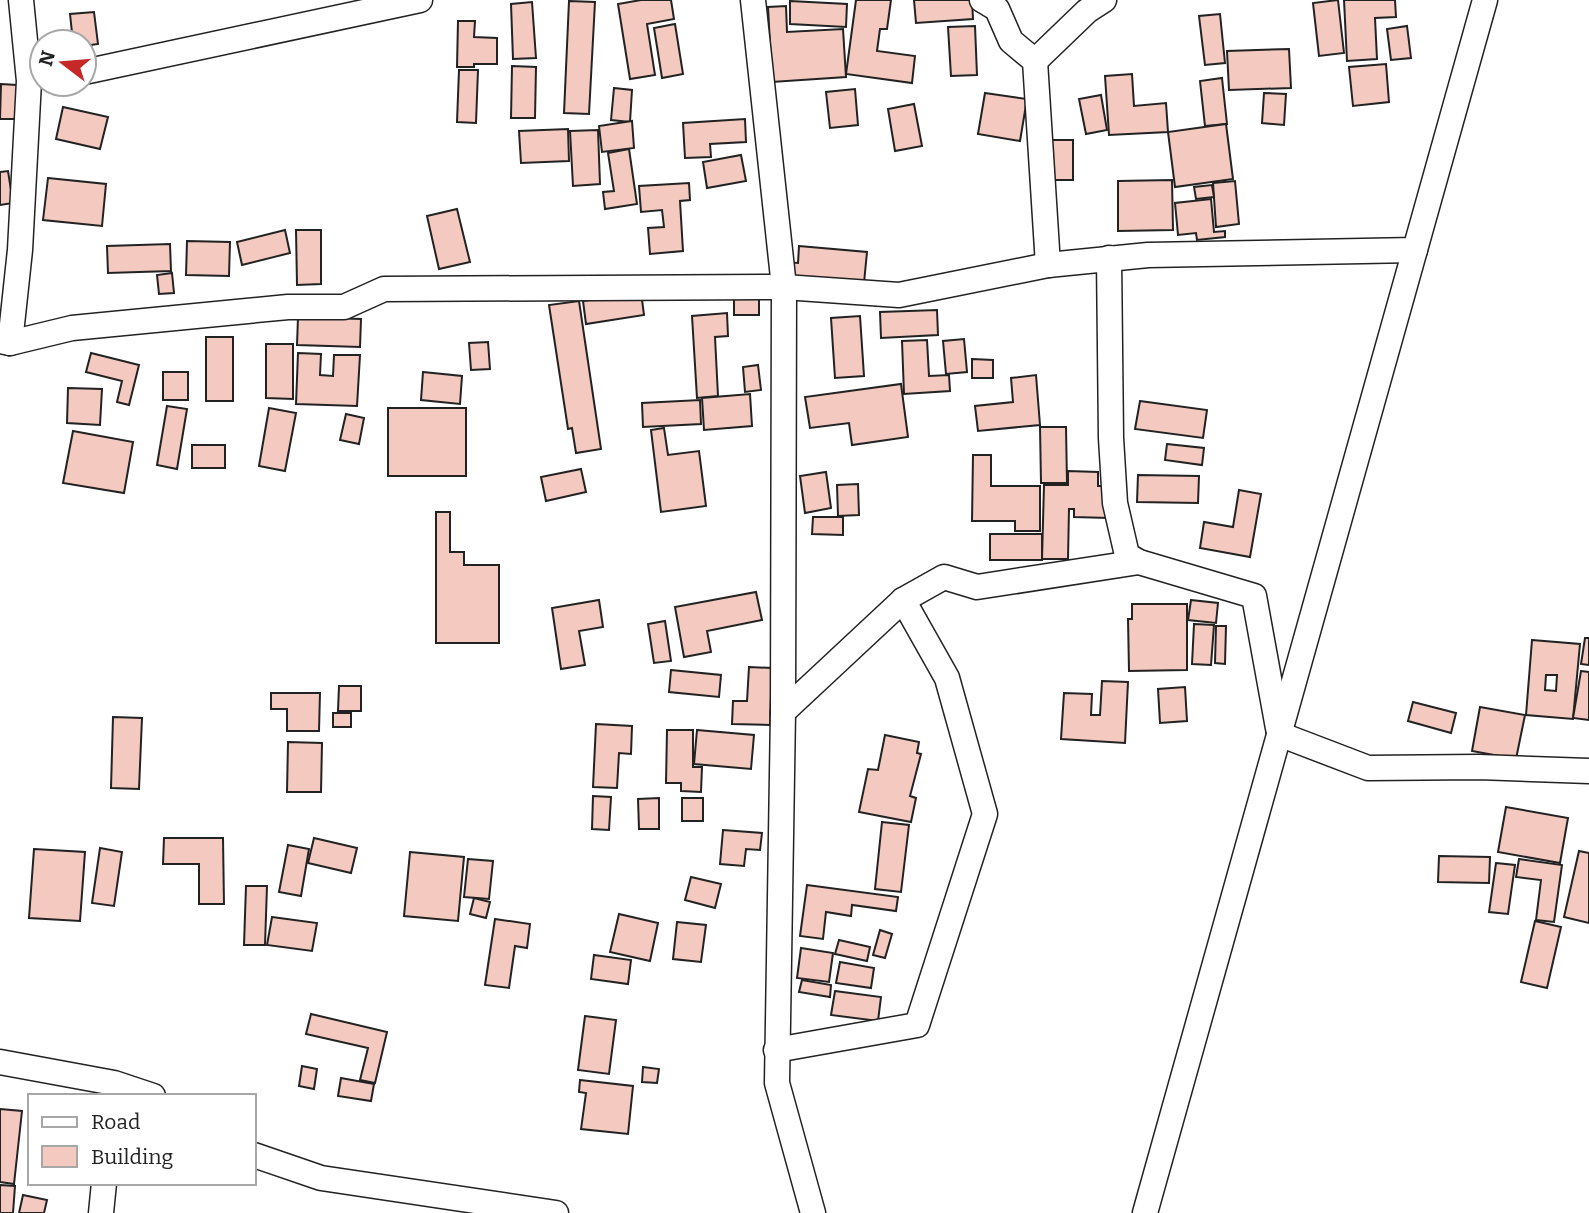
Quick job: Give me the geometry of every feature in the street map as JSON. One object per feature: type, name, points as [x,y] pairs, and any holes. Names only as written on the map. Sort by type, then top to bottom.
[{"type":"street","points":[[21,0],[28,40]]},
{"type":"street","points":[[98,69],[420,0]]},
{"type":"street","points":[[753,0],[785,287],[783,712],[777,1083],[813,1213]]},
{"type":"street","points":[[1035,61],[1087,11],[1104,0]]},
{"type":"street","points":[[1145,1213],[1484,1]]},
{"type":"street","points":[[993,3],[1011,41],[1035,61],[1048,265]]},
{"type":"street","points":[[33,98],[20,250],[5,342],[72,328],[288,307],[344,307],[384,289],[785,287],[899,295],[1048,265],[1109,258],[1160,254],[1415,250]]},
{"type":"street","points":[[1109,258],[1111,438],[1115,503],[1127,555],[1139,562],[1254,596],[1279,734]]},
{"type":"street","points":[[783,712],[903,600],[944,577],[977,587],[1139,562]]},
{"type":"street","points":[[776,1050],[917,1025],[985,814],[947,678],[903,600]]},
{"type":"street","points":[[1279,734],[1368,768],[1479,767],[1589,771]]},
{"type":"street","points":[[0,1062],[142,1094]]},
{"type":"street","points":[[256,1156],[321,1178],[556,1213]]},
{"type":"street","points":[[101,1213],[104,1185]]},
{"type":"building","points":[[641,0],[671,0],[674,19],[647,24],[655,75],[630,79],[618,4]]},
{"type":"building","points":[[856,0],[891,0],[887,29],[880,29],[877,51],[915,56],[912,83],[846,74]]},
{"type":"building","points":[[914,0],[972,0],[973,19],[916,23]]},
{"type":"building","points":[[1338,0],[1344,53],[1319,56],[1313,3]]},
{"type":"building","points":[[1344,0],[1395,0],[1396,17],[1375,18],[1377,59],[1347,61]]},
{"type":"building","points":[[569,1],[595,2],[589,114],[564,113]]},
{"type":"building","points":[[790,1],[847,4],[846,27],[790,24]]},
{"type":"building","points":[[532,2],[536,58],[513,59],[511,4]]},
{"type":"building","points":[[786,6],[787,32],[843,29],[846,77],[772,82],[768,7]]},
{"type":"building","points":[[94,12],[96,28],[72,28],[70,14]]},
{"type":"building","points":[[1220,14],[1225,63],[1205,65],[1199,16]]},
{"type":"building","points":[[458,21],[475,21],[474,37],[497,38],[497,64],[457,67]]},
{"type":"building","points":[[675,24],[683,74],[662,78],[654,28]]},
{"type":"building","points":[[975,26],[977,75],[951,76],[948,27]]},
{"type":"building","points":[[1407,26],[1411,58],[1391,60],[1387,29]]},
{"type":"building","points":[[1289,49],[1291,88],[1229,90],[1227,51]]},
{"type":"building","points":[[1386,64],[1389,102],[1353,106],[1349,67]]},
{"type":"building","points":[[512,66],[536,67],[535,118],[511,118]]},
{"type":"building","points":[[459,70],[478,70],[476,123],[457,122]]},
{"type":"building","points":[[1132,74],[1134,106],[1166,103],[1168,132],[1109,135],[1105,76]]},
{"type":"building","points":[[1222,78],[1227,124],[1205,126],[1200,81]]},
{"type":"building","points":[[1,84],[17,85],[16,119],[0,119]]},
{"type":"building","points":[[614,88],[632,90],[630,122],[611,120]]},
{"type":"building","points":[[855,89],[858,125],[830,128],[826,92]]},
{"type":"building","points":[[985,93],[1027,99],[1020,141],[978,134]]},
{"type":"building","points":[[1264,93],[1286,94],[1284,125],[1262,123]]},
{"type":"building","points":[[1101,95],[1107,130],[1086,134],[1079,99]]},
{"type":"building","points":[[914,104],[922,146],[895,151],[888,109]]},
{"type":"building","points":[[63,107],[108,117],[100,149],[56,139]]},
{"type":"building","points":[[745,119],[746,142],[710,144],[711,157],[685,158],[683,123]]},
{"type":"building","points":[[632,121],[634,148],[602,152],[599,126]]},
{"type":"building","points":[[1226,124],[1233,179],[1175,187],[1168,132]]},
{"type":"building","points":[[568,129],[569,161],[521,163],[519,131]]},
{"type":"building","points":[[598,130],[600,184],[573,186],[570,131]]},
{"type":"building","points":[[1047,140],[1073,140],[1073,180],[1047,180]]},
{"type":"building","points":[[629,149],[637,204],[605,209],[603,192],[614,191],[608,153]]},
{"type":"building","points":[[741,155],[746,181],[707,188],[703,162]]},
{"type":"building","points":[[8,171],[13,203],[0,205],[0,172]]},
{"type":"building","points":[[48,178],[106,184],[102,226],[43,220]]},
{"type":"building","points":[[1172,180],[1173,230],[1118,231],[1118,181]]},
{"type":"building","points":[[1235,181],[1239,224],[1216,227],[1213,183]]},
{"type":"building","points":[[689,183],[690,200],[680,201],[683,251],[650,254],[648,228],[664,227],[662,210],[641,212],[639,186]]},
{"type":"building","points":[[1212,185],[1214,197],[1196,199],[1194,187]]},
{"type":"building","points":[[1211,199],[1214,232],[1225,231],[1225,237],[1197,240],[1196,233],[1178,235],[1175,203]]},
{"type":"building","points":[[457,209],[470,262],[439,269],[427,216]]},
{"type":"building","points":[[285,230],[290,253],[242,265],[237,242]]},
{"type":"building","points":[[296,230],[321,230],[321,284],[297,285]]},
{"type":"building","points":[[187,241],[230,242],[229,276],[186,275]]},
{"type":"building","points":[[170,244],[171,271],[108,273],[107,246]]},
{"type":"building","points":[[799,246],[867,252],[864,283],[784,275],[785,262],[798,263]]},
{"type":"building","points":[[172,273],[174,293],[159,294],[157,275]]},
{"type":"building","points":[[734,288],[759,288],[759,315],[734,315]]},
{"type":"building","points":[[641,292],[644,315],[586,324],[583,301]]},
{"type":"building","points":[[579,301],[601,449],[576,453],[572,428],[568,429],[549,305]]},
{"type":"building","points":[[937,310],[938,335],[881,338],[880,312]]},
{"type":"building","points":[[727,313],[728,336],[715,337],[718,396],[697,398],[692,316]]},
{"type":"building","points":[[860,316],[864,376],[835,378],[831,318]]},
{"type":"building","points":[[298,317],[361,319],[360,347],[297,345]]},
{"type":"building","points":[[206,337],[233,337],[233,401],[206,401]]},
{"type":"building","points":[[964,339],[967,372],[946,374],[943,341]]},
{"type":"building","points":[[927,340],[929,376],[949,375],[950,391],[904,394],[902,341]]},
{"type":"building","points":[[488,342],[490,369],[471,370],[469,343]]},
{"type":"building","points":[[266,344],[293,344],[293,399],[266,398]]},
{"type":"building","points":[[91,353],[139,365],[129,405],[117,402],[122,381],[86,372]]},
{"type":"building","points":[[298,353],[321,354],[320,375],[333,376],[334,355],[360,355],[357,406],[296,404]]},
{"type":"building","points":[[972,359],[993,360],[993,378],[972,378]]},
{"type":"building","points":[[758,365],[761,390],[745,392],[743,367]]},
{"type":"building","points":[[163,372],[188,372],[188,400],[163,400]]},
{"type":"building","points":[[423,372],[462,376],[460,404],[421,400]]},
{"type":"building","points":[[1036,375],[1040,425],[978,431],[975,406],[1013,402],[1011,378]]},
{"type":"building","points":[[901,384],[908,437],[852,445],[849,423],[810,428],[805,397]]},
{"type":"building","points":[[68,388],[102,389],[100,425],[67,423]]},
{"type":"building","points":[[750,394],[752,426],[704,430],[702,398]]},
{"type":"building","points":[[700,400],[701,424],[643,427],[642,403]]},
{"type":"building","points":[[1140,401],[1207,410],[1203,438],[1135,429]]},
{"type":"building","points":[[167,406],[187,409],[177,469],[157,465]]},
{"type":"building","points":[[269,408],[296,413],[285,471],[259,466]]},
{"type":"building","points":[[388,408],[466,408],[466,476],[388,476]]},
{"type":"building","points":[[346,414],[364,418],[359,444],[340,440]]},
{"type":"building","points":[[1040,427],[1066,427],[1067,483],[1041,483]]},
{"type":"building","points":[[664,428],[668,455],[699,451],[706,506],[661,512],[651,430]]},
{"type":"building","points":[[73,431],[133,442],[124,493],[63,483]]},
{"type":"building","points":[[1167,444],[1204,448],[1202,465],[1165,460]]},
{"type":"building","points":[[192,445],[225,445],[225,468],[192,468]]},
{"type":"building","points":[[973,455],[991,455],[991,486],[1040,486],[1040,531],[1015,531],[1015,521],[972,521]]},
{"type":"building","points":[[581,469],[586,492],[546,501],[541,477]]},
{"type":"building","points":[[1068,471],[1098,472],[1098,486],[1109,486],[1109,518],[1074,517],[1074,509],[1069,509],[1068,559],[1042,559],[1044,485],[1068,485]]},
{"type":"building","points":[[826,472],[831,508],[805,513],[800,476]]},
{"type":"building","points":[[1138,475],[1199,476],[1198,503],[1137,502]]},
{"type":"building","points":[[858,484],[859,515],[838,516],[837,485]]},
{"type":"building","points":[[1239,490],[1261,494],[1250,557],[1200,548],[1204,522],[1233,527]]},
{"type":"building","points":[[436,512],[450,512],[450,552],[464,552],[464,565],[499,565],[499,643],[436,643]]},
{"type":"building","points":[[813,517],[843,517],[843,535],[812,534]]},
{"type":"building","points":[[990,534],[1042,534],[1042,560],[990,560]]},
{"type":"building","points":[[756,592],[762,620],[707,631],[711,652],[684,657],[675,607]]},
{"type":"building","points":[[599,600],[603,627],[579,631],[585,665],[561,669],[552,608]]},
{"type":"building","points":[[1191,600],[1218,603],[1216,623],[1188,620]]},
{"type":"building","points":[[1132,604],[1187,604],[1187,670],[1129,671],[1128,619],[1132,619]]},
{"type":"building","points":[[665,621],[671,661],[654,663],[648,624]]},
{"type":"building","points":[[1194,624],[1214,625],[1211,665],[1192,664]]},
{"type":"building","points":[[1216,626],[1226,626],[1225,664],[1215,663]]},
{"type":"building","points":[[1585,638],[1589,638],[1589,665],[1581,664]]},
{"type":"building","points":[[1532,640],[1580,644],[1573,719],[1526,715]],"holes":[[[1546,675],[1557,675],[1556,691],[1545,690]]]},
{"type":"building","points":[[749,667],[772,668],[770,725],[732,724],[733,701],[747,701]]},
{"type":"building","points":[[671,670],[721,675],[719,697],[669,692]]},
{"type":"building","points":[[1581,671],[1589,672],[1589,720],[1573,718]]},
{"type":"building","points":[[1102,681],[1128,682],[1125,743],[1061,739],[1064,693],[1092,694],[1091,715],[1100,715]]},
{"type":"building","points":[[339,686],[361,686],[361,711],[338,711]]},
{"type":"building","points":[[1185,687],[1187,721],[1160,723],[1158,689]]},
{"type":"building","points":[[271,693],[320,693],[319,731],[287,731],[287,709],[271,709]]},
{"type":"building","points":[[1413,702],[1456,713],[1451,733],[1408,721]]},
{"type":"building","points":[[1480,707],[1525,715],[1516,759],[1472,751]]},
{"type":"building","points":[[333,713],[351,713],[351,727],[333,727]]},
{"type":"building","points":[[113,717],[142,718],[139,789],[111,788]]},
{"type":"building","points":[[596,724],[632,726],[631,754],[619,753],[617,788],[593,787]]},
{"type":"building","points":[[667,730],[693,730],[693,767],[702,767],[701,792],[681,791],[681,783],[666,783]]},
{"type":"building","points":[[697,730],[754,735],[751,769],[694,764]]},
{"type":"building","points":[[885,735],[919,742],[917,753],[921,754],[910,796],[916,798],[911,822],[859,812],[868,769],[878,770]]},
{"type":"building","points":[[288,742],[322,743],[321,792],[287,792]]},
{"type":"building","points":[[593,796],[611,797],[609,830],[592,829]]},
{"type":"building","points":[[659,798],[659,829],[639,829],[638,799]]},
{"type":"building","points":[[682,798],[703,798],[703,821],[682,821]]},
{"type":"building","points":[[1506,807],[1568,818],[1560,863],[1498,852]]},
{"type":"building","points":[[882,822],[909,825],[901,892],[875,889]]},
{"type":"building","points":[[723,830],[762,833],[760,850],[746,849],[744,866],[720,864]]},
{"type":"building","points":[[164,838],[223,838],[224,904],[199,904],[199,864],[163,864]]},
{"type":"building","points":[[314,838],[357,848],[351,873],[308,863]]},
{"type":"building","points":[[288,845],[309,849],[301,896],[279,892]]},
{"type":"building","points":[[100,848],[122,852],[114,906],[92,903]]},
{"type":"building","points":[[34,849],[85,852],[80,921],[29,918]]},
{"type":"building","points":[[1579,851],[1589,853],[1589,923],[1564,917]]},
{"type":"building","points":[[410,852],[464,857],[458,921],[404,916]]},
{"type":"building","points":[[1439,856],[1490,857],[1489,883],[1438,882]]},
{"type":"building","points":[[468,859],[493,861],[489,899],[464,897]]},
{"type":"building","points":[[1519,859],[1562,865],[1554,922],[1536,920],[1541,880],[1516,877]]},
{"type":"building","points":[[1496,863],[1515,865],[1508,914],[1489,912]]},
{"type":"building","points":[[691,877],[721,884],[715,908],[685,900]]},
{"type":"building","points":[[807,885],[898,897],[896,911],[852,905],[851,916],[826,912],[823,939],[800,936]]},
{"type":"building","points":[[246,886],[267,886],[265,945],[244,945]]},
{"type":"building","points":[[474,898],[490,902],[486,918],[470,914]]},
{"type":"building","points":[[619,914],[658,923],[650,961],[610,952]]},
{"type":"building","points":[[272,917],[317,923],[312,951],[267,945]]},
{"type":"building","points":[[495,919],[530,924],[527,948],[515,946],[509,988],[485,985]]},
{"type":"building","points":[[1535,921],[1561,927],[1547,988],[1521,982]]},
{"type":"building","points":[[677,922],[706,925],[701,962],[673,959]]},
{"type":"building","points":[[880,930],[892,934],[885,958],[873,955]]},
{"type":"building","points":[[839,940],[870,947],[867,961],[835,954]]},
{"type":"building","points":[[801,948],[833,953],[829,982],[797,978]]},
{"type":"building","points":[[594,955],[631,960],[628,984],[591,979]]},
{"type":"building","points":[[840,962],[874,968],[871,988],[836,983]]},
{"type":"building","points":[[802,980],[831,985],[830,997],[799,992]]},
{"type":"building","points":[[835,991],[881,997],[878,1021],[831,1015]]},
{"type":"building","points":[[311,1014],[387,1032],[375,1083],[360,1080],[368,1048],[306,1034]]},
{"type":"building","points":[[585,1016],[616,1020],[609,1074],[578,1070]]},
{"type":"building","points":[[302,1066],[317,1069],[314,1089],[299,1086]]},
{"type":"building","points":[[643,1067],[659,1069],[657,1083],[642,1082]]},
{"type":"building","points":[[341,1078],[374,1084],[371,1101],[338,1096]]},
{"type":"building","points":[[580,1080],[633,1086],[628,1134],[581,1129],[586,1093],[579,1092]]},
{"type":"building","points":[[0,1109],[22,1111],[14,1184],[0,1182]]},
{"type":"building","points":[[0,1185],[15,1186],[13,1213],[0,1213]]},
{"type":"building","points":[[23,1195],[47,1200],[44,1213],[19,1213]]}]
